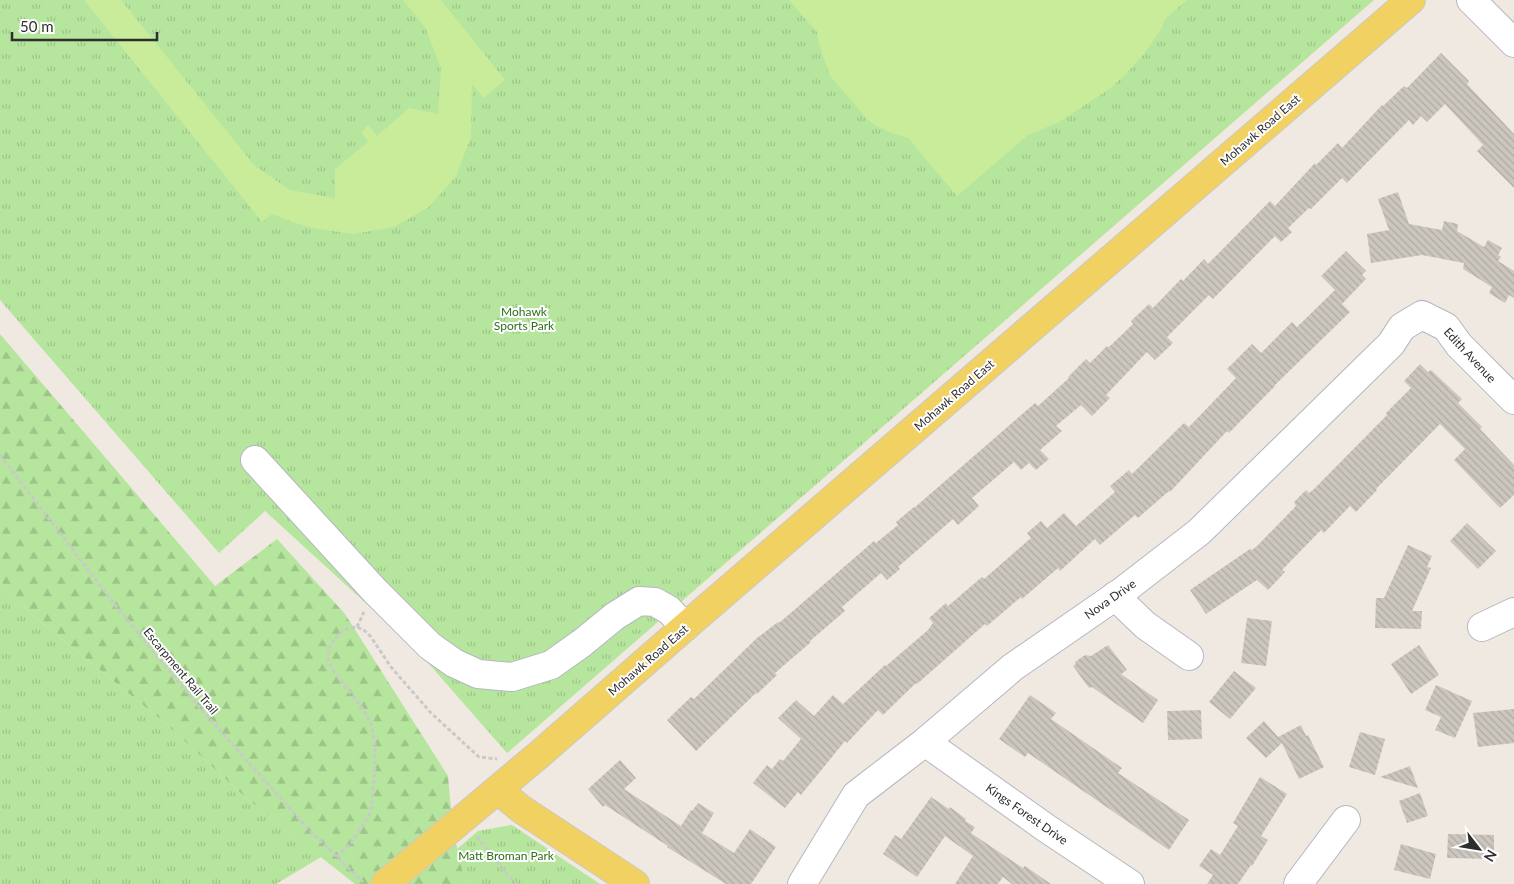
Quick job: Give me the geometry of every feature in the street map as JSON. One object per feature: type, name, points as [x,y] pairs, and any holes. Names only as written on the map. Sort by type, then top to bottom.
[{"type":"main road","name":"Mohawk Road East","points":[[392,878],[498,790],[1411,0]]},
{"type":"main road","points":[[498,790],[521,809],[635,884]]},
{"type":"street","points":[[1471,0],[1514,43]]},
{"type":"street","name":"Edith Avenue","points":[[1422,315],[1446,327],[1459,345],[1514,400]]},
{"type":"street","name":"Nova Drive","points":[[802,884],[856,795],[925,742],[1013,667],[1115,596],[1199,532],[1391,344],[1402,327],[1422,315]]},
{"type":"street","points":[[255,460],[375,591],[430,646],[454,663],[478,674],[512,677],[551,665],[615,616],[639,601],[654,602],[669,610],[685,627]]},
{"type":"street","points":[[1115,596],[1145,625],[1189,656]]},
{"type":"street","points":[[1482,627],[1514,612]]},
{"type":"street","name":"Kings Forest Drive","points":[[925,742],[1046,828],[1130,884]]},
{"type":"street","points":[[1298,884],[1346,820]]},
{"type":"path","name":"Escarpment Rail Trail","points":[[0,455],[119,610],[200,708],[308,829],[365,884]]},
{"type":"path","points":[[337,857],[352,842],[371,812],[375,766],[375,743],[371,724],[363,709],[334,672],[328,660],[328,650],[332,641],[339,633],[356,627],[365,631],[391,667],[431,713],[479,757],[503,760]]},
{"type":"path","points":[[474,832],[516,884]]},
{"type":"green space","name":"Mohawk Sports Park","points":[[0,0],[1374,0],[507,753],[415,648],[265,511],[219,553],[0,300]]},
{"type":"green space","points":[[84,0],[121,0],[254,165],[290,190],[335,198],[335,169],[368,142],[361,132],[368,125],[377,136],[409,108],[438,114],[441,68],[425,27],[403,0],[441,0],[505,80],[484,98],[472,84],[471,137],[456,176],[429,207],[394,227],[353,234],[313,228],[272,214],[262,222]]},
{"type":"green space","points":[[789,0],[1187,0],[1166,18],[1160,31],[1143,55],[1108,90],[1059,122],[1028,135],[957,196],[908,138],[891,133],[873,124],[830,76],[817,32]]},
{"type":"green space","points":[[0,334],[215,586],[277,539],[345,614],[448,776],[453,832],[465,880],[471,884],[355,884],[247,799],[166,724],[31,614],[0,581]]},
{"type":"green space","points":[[0,581],[31,614],[166,724],[247,799],[321,857],[276,884],[0,884]]},
{"type":"green space","name":"Matt Broman Park","points":[[512,825],[600,884],[470,884],[465,880],[457,849],[478,831]]},
{"type":"building","points":[[1441,53],[1469,81],[1467,84],[1514,134],[1514,188],[1477,151],[1483,145],[1445,104],[1427,122],[1421,116],[1413,125],[1409,120],[1347,183],[1342,178],[1311,209],[1309,208],[1288,228],[1292,232],[1281,242],[1275,236],[1213,299],[1209,295],[1167,337],[1173,343],[1155,360],[1147,352],[1106,395],[1110,398],[1092,416],[1081,405],[1056,426],[1062,431],[1040,450],[1049,459],[1036,470],[1029,463],[1021,470],[1014,462],[972,498],[979,506],[958,525],[953,519],[898,567],[900,569],[887,580],[881,573],[842,607],[845,611],[775,673],[777,675],[696,751],[667,720],[691,697],[694,699],[757,638],[779,623],[874,541],[876,543],[898,525],[896,522],[1035,403],[1038,406],[1069,378],[1086,359],[1090,363],[1107,346],[1109,347],[1133,324],[1131,321],[1149,304],[1153,308],[1181,279],[1183,281],[1204,259],[1208,264],[1270,201],[1275,206],[1315,163],[1316,165],[1338,143],[1342,148],[1382,105],[1404,86],[1407,88]]},
{"type":"building","points":[[1398,192],[1409,224],[1442,230],[1444,221],[1458,224],[1457,231],[1484,247],[1488,240],[1502,248],[1498,255],[1501,257],[1498,261],[1514,271],[1514,298],[1509,295],[1505,303],[1489,293],[1492,287],[1463,269],[1464,263],[1422,255],[1371,263],[1367,234],[1389,230],[1378,199]]},
{"type":"building","points":[[1346,251],[1366,271],[1362,275],[1366,279],[1342,304],[1350,312],[1229,433],[1227,431],[1170,492],[1138,518],[1135,515],[1100,545],[1095,539],[1060,571],[1058,568],[987,626],[985,624],[916,683],[883,715],[878,710],[847,743],[845,741],[801,795],[798,792],[785,808],[753,783],[767,765],[772,769],[780,759],[783,761],[801,739],[778,718],[796,700],[814,716],[833,695],[843,704],[885,665],[928,630],[933,623],[929,618],[946,603],[948,606],[982,577],[984,579],[1031,538],[1027,533],[1041,521],[1047,528],[1064,513],[1076,526],[1115,492],[1110,486],[1129,470],[1132,474],[1184,423],[1189,427],[1236,378],[1227,369],[1252,344],[1261,353],[1292,322],[1297,327],[1335,290],[1321,276]]},
{"type":"building","points":[[1420,364],[1428,372],[1431,370],[1462,399],[1458,403],[1482,427],[1480,429],[1514,465],[1514,495],[1500,508],[1454,460],[1465,449],[1440,424],[1356,512],[1350,506],[1324,533],[1321,530],[1282,570],[1285,572],[1268,590],[1257,580],[1206,614],[1190,590],[1257,546],[1296,506],[1294,502],[1306,490],[1309,493],[1314,489],[1387,415],[1386,413],[1411,388],[1404,381]]},
{"type":"building","points":[[1467,523],[1496,551],[1478,569],[1450,541]]},
{"type":"building","points":[[1408,545],[1432,556],[1427,567],[1431,568],[1412,611],[1422,611],[1421,629],[1375,628],[1376,598],[1384,598]]},
{"type":"building","points":[[1247,618],[1272,621],[1266,666],[1241,663]]},
{"type":"building","points":[[1108,645],[1127,670],[1121,674],[1158,700],[1143,723],[1092,687],[1089,688],[1073,666],[1076,664],[1075,662],[1085,655],[1091,656]]},
{"type":"building","points":[[1419,645],[1439,675],[1411,694],[1391,664]]},
{"type":"building","points":[[1234,671],[1256,688],[1230,719],[1209,702]]},
{"type":"building","points":[[1436,685],[1472,701],[1455,738],[1435,730],[1441,717],[1425,710]]},
{"type":"building","points":[[1030,695],[1056,713],[1051,719],[1122,768],[1118,773],[1189,820],[1169,850],[1028,753],[1025,757],[999,739]]},
{"type":"building","points":[[1514,709],[1514,743],[1478,747],[1473,713]]},
{"type":"building","points":[[1201,710],[1202,739],[1168,740],[1167,711]]},
{"type":"building","points":[[1264,721],[1278,737],[1301,725],[1324,767],[1299,779],[1282,743],[1266,758],[1246,738]]},
{"type":"building","points":[[1360,732],[1385,739],[1375,775],[1349,767]]},
{"type":"building","points":[[620,760],[636,778],[624,789],[681,826],[698,803],[714,813],[702,833],[734,853],[750,829],[776,847],[751,884],[726,884],[605,805],[603,807],[588,789]]},
{"type":"building","points":[[1410,766],[1418,788],[1380,777]]},
{"type":"building","points":[[1260,777],[1287,794],[1261,836],[1268,840],[1238,884],[1207,884],[1213,875],[1199,866],[1211,849],[1220,855],[1238,826],[1233,823]]},
{"type":"building","points":[[1420,793],[1428,816],[1407,823],[1399,801]]},
{"type":"building","points":[[931,797],[949,809],[950,807],[966,819],[965,821],[975,827],[971,833],[1023,868],[1025,866],[1051,884],[1012,884],[1003,877],[998,884],[955,884],[973,856],[945,836],[917,877],[883,854],[895,835],[901,839]]},
{"type":"building","points":[[1448,834],[1494,835],[1494,859],[1447,858]]},
{"type":"building","points":[[1401,844],[1436,854],[1430,879],[1394,870]]}]
